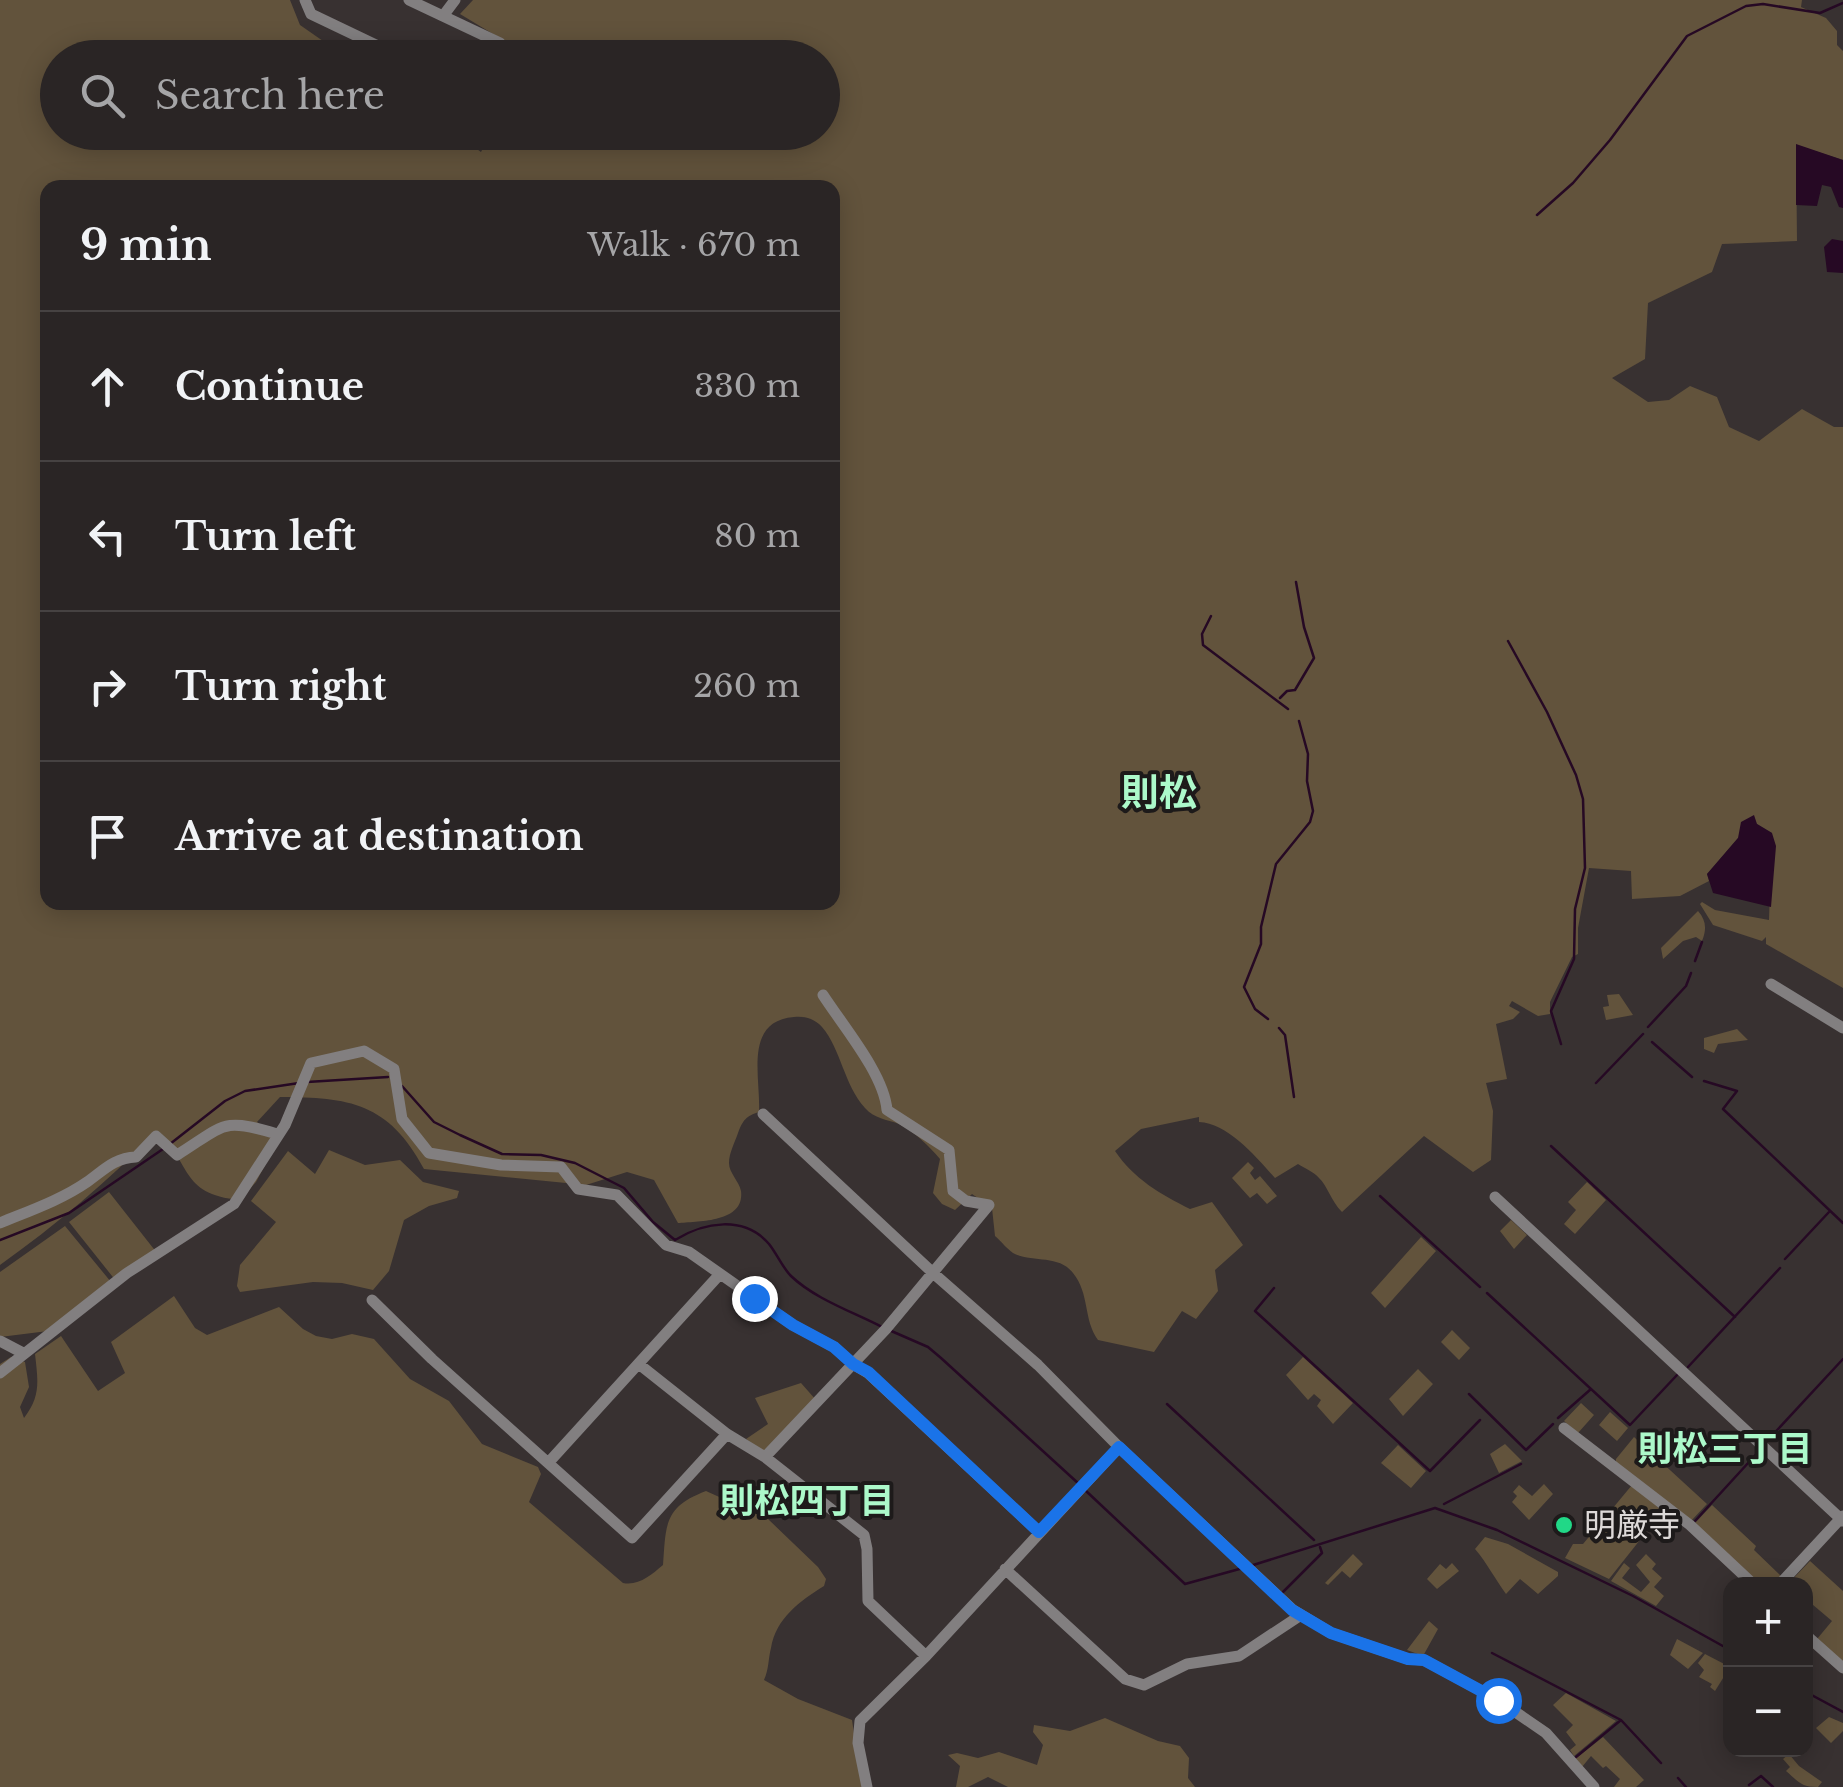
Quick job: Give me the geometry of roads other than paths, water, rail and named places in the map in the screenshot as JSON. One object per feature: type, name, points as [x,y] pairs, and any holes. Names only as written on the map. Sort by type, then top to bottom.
[{"type":"street","points":[[305,0],[311,14],[365,40]]},
{"type":"street","points":[[409,0],[492,40]]},
{"type":"street","points":[[443,16],[455,0]]},
{"type":"street","points":[[1770,984],[1843,1028]]},
{"type":"street","points":[[765,1457],[853,1364],[989,1205],[966,1201],[953,1191],[949,1150],[888,1110],[874,1074],[824,996]]},
{"type":"street","points":[[0,1373],[127,1274],[234,1204],[290,1113],[310,1064],[364,1051],[394,1069],[402,1119],[429,1153],[500,1165],[561,1167],[578,1189],[616,1195],[666,1246],[689,1252],[868,1372],[1039,1532]]},
{"type":"street","points":[[763,1114],[932,1272],[1038,1364],[1237,1560],[1301,1615],[1331,1633],[1408,1659],[1424,1660],[1498,1700],[1546,1733],[1594,1787]]},
{"type":"street","points":[[0,1223],[55,1199],[122,1158],[136,1158],[156,1136],[177,1155],[222,1126],[235,1123],[277,1134]]},
{"type":"street","points":[[1495,1196],[1842,1518],[1787,1577]]},
{"type":"street","points":[[549,1462],[720,1274]]},
{"type":"street","points":[[372,1300],[432,1359],[632,1538],[727,1434]]},
{"type":"street","points":[[0,1342],[23,1353]]},
{"type":"street","points":[[640,1365],[864,1535],[868,1548],[868,1601],[926,1656]]},
{"type":"street","points":[[1564,1428],[1690,1525],[1746,1577]]},
{"type":"street","points":[[867,1787],[857,1727],[1119,1447]]},
{"type":"street","points":[[1005,1569],[1124,1679],[1144,1685],[1187,1664],[1239,1656],[1301,1615]]},
{"type":"street","points":[[1813,1641],[1843,1668]]},
{"type":"waterway","points":[[1537,215],[1573,183],[1610,140],[1687,36],[1746,6],[1763,4],[1820,13],[1843,3]]},
{"type":"waterway","points":[[1280,698],[1295,690],[1314,658],[1296,582]]},
{"type":"waterway","points":[[1211,616],[1202,634],[1203,645],[1288,709]]},
{"type":"waterway","points":[[1508,641],[1547,712],[1583,799],[1585,868],[1575,909],[1574,959],[1551,1011],[1561,1044]]},
{"type":"waterway","points":[[1268,1019],[1255,1009],[1244,987],[1261,944],[1261,927],[1276,864],[1310,822],[1313,811],[1307,781],[1308,754],[1299,721]]},
{"type":"waterway","points":[[1695,961],[1702,942]]},
{"type":"waterway","points":[[1648,1027],[1686,986],[1691,973]]},
{"type":"waterway","points":[[1279,1028],[1285,1035],[1294,1097]]},
{"type":"waterway","points":[[1596,1083],[1643,1034]]},
{"type":"waterway","points":[[1652,1042],[1692,1077]]},
{"type":"waterway","points":[[307,1082],[388,1077]]},
{"type":"waterway","points":[[1704,1081],[1737,1091],[1723,1109],[1843,1223]]},
{"type":"waterway","points":[[170,1144],[225,1101],[245,1091],[299,1083]]},
{"type":"waterway","points":[[402,1086],[434,1122],[460,1135],[502,1154],[541,1155],[575,1163],[624,1188],[653,1222],[675,1240],[698,1229],[724,1224],[748,1229],[769,1244],[801,1284],[882,1327]]},
{"type":"waterway","points":[[1551,1146],[1735,1317]]},
{"type":"waterway","points":[[0,1240],[69,1213],[163,1149]]},
{"type":"waterway","points":[[1380,1196],[1480,1287]]},
{"type":"waterway","points":[[1785,1259],[1829,1212]]},
{"type":"waterway","points":[[1688,1367],[1780,1268]]},
{"type":"waterway","points":[[1274,1288],[1255,1311],[1430,1471],[1480,1420]]},
{"type":"waterway","points":[[1487,1293],[1630,1425],[1677,1375]]},
{"type":"waterway","points":[[889,1330],[928,1347],[1079,1484]]},
{"type":"waterway","points":[[1767,1441],[1843,1359]]},
{"type":"waterway","points":[[1558,1418],[1591,1389]]},
{"type":"waterway","points":[[1469,1394],[1526,1450],[1553,1424]]},
{"type":"waterway","points":[[1167,1404],[1314,1540]]},
{"type":"waterway","points":[[1695,1521],[1760,1450]]},
{"type":"waterway","points":[[1444,1504],[1521,1464]]},
{"type":"waterway","points":[[1085,1490],[1185,1584],[1243,1568]]},
{"type":"waterway","points":[[1250,1566],[1435,1508],[1497,1530],[1633,1596],[1723,1646]]},
{"type":"waterway","points":[[1283,1592],[1322,1553],[1320,1547]]},
{"type":"waterway","points":[[1492,1653],[1621,1720],[1661,1763]]},
{"type":"waterway","points":[[1813,1696],[1843,1712]]},
{"type":"waterway","points":[[1576,1757],[1621,1720]]},
{"type":"waterway","points":[[1749,1785],[1761,1776],[1773,1787]]},
{"type":"waterway","points":[[1678,1778],[1686,1787]]},
{"type":"place","name":"明厳寺","points":[[1564,1525]]},
{"type":"district","name":"則松","points":[[1159,792]]},
{"type":"district","name":"則松三丁目","points":[[1725,1448]]},
{"type":"district","name":"則松四丁目","points":[[807,1500]]}]
